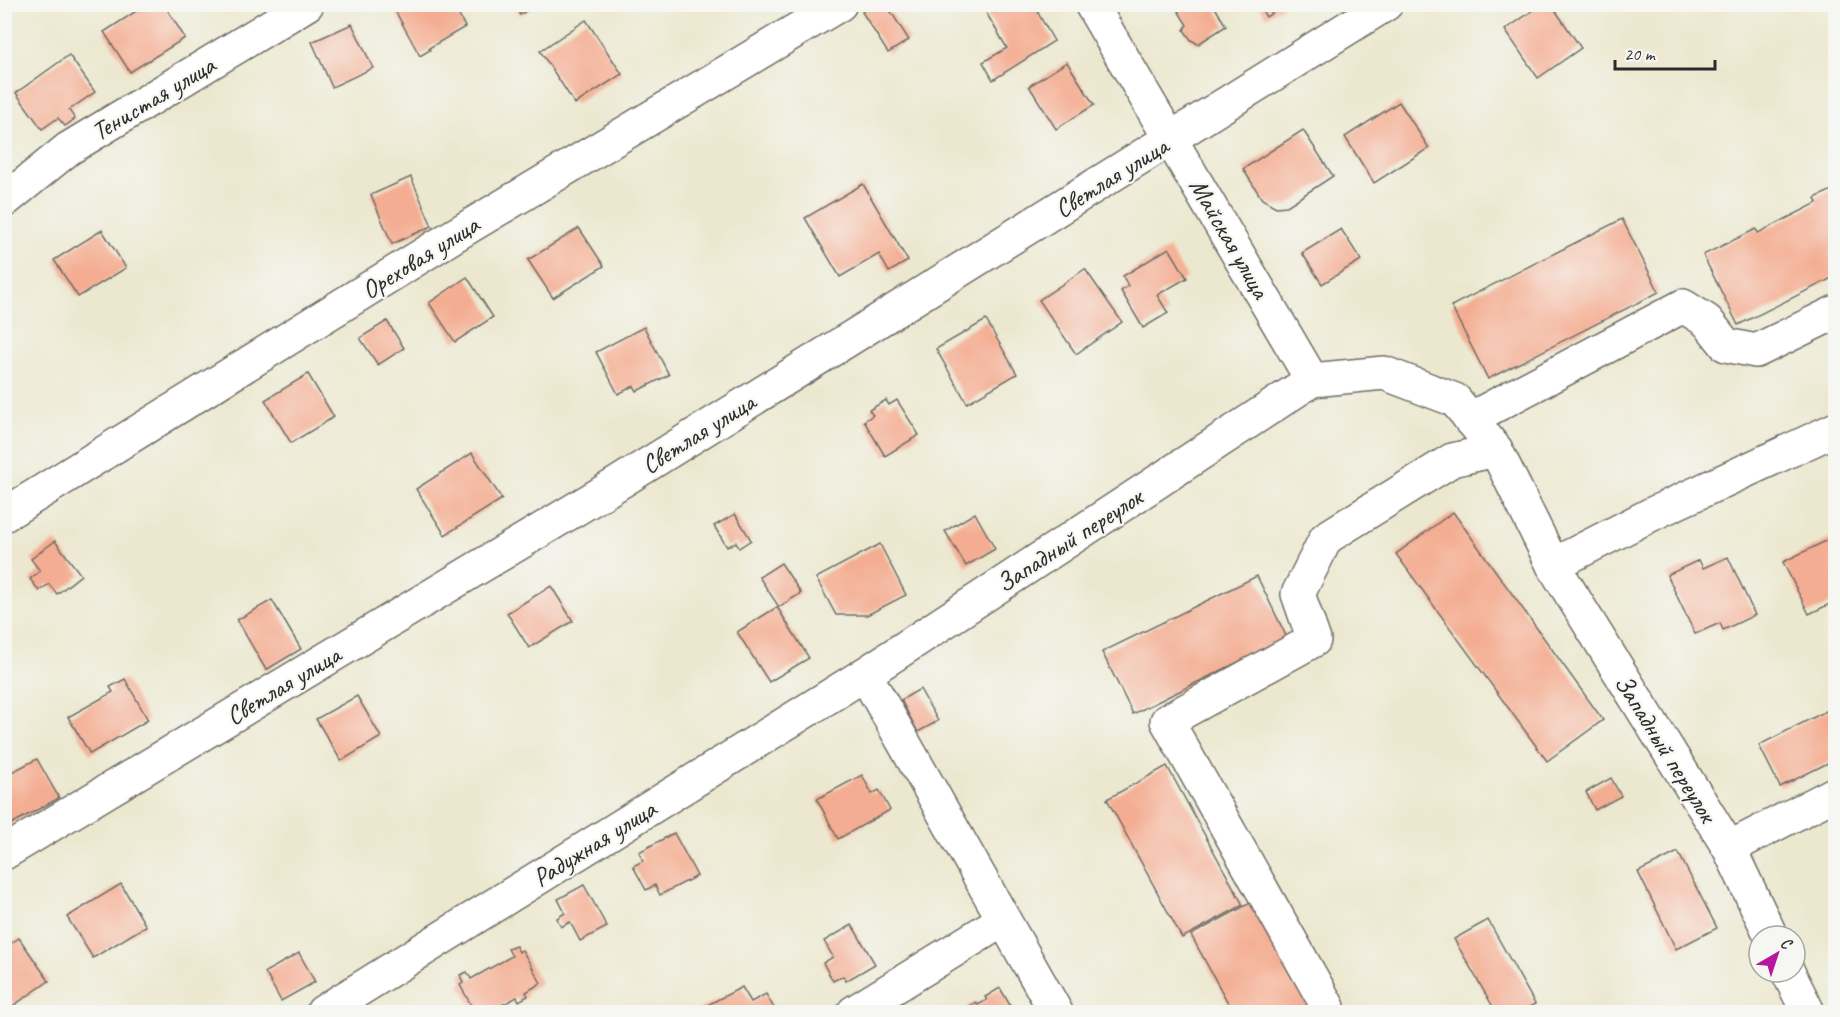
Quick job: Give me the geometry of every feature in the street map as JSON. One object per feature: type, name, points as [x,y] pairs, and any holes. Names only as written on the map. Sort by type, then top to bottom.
[{"type":"street","name":"Тенистая улица","points":[[4,201],[68,149],[307,4]]},
{"type":"street","name":"Ореховая улица","points":[[4,514],[455,235],[840,4]]},
{"type":"street","name":"Майская улица","points":[[1091,4],[1312,380]]},
{"type":"street","name":"Светлая улица","points":[[4,853],[599,495],[1386,4]]},
{"type":"street","points":[[1470,419],[1683,306],[1707,321],[1726,345],[1756,351],[1836,312]]},
{"type":"street","name":"Западный переулок","points":[[865,674],[1312,380],[1384,373],[1455,400],[1496,450],[1553,565],[1729,848],[1765,924]]},
{"type":"street","points":[[1553,565],[1654,513],[1836,429]]},
{"type":"street","points":[[1328,1007],[1167,721],[1314,640],[1298,594],[1326,538],[1452,460],[1496,450]]},
{"type":"street","points":[[865,674],[1056,1012]]},
{"type":"street","name":"Радужная улица","points":[[323,1012],[865,674]]},
{"type":"street","points":[[1729,848],[1836,793]]},
{"type":"street","points":[[854,1012],[1003,920]]},
{"type":"street","points":[[1794,984],[1808,1012]]},
{"type":"building","points":[[147,4],[164,4],[185,38],[130,72],[104,32]]},
{"type":"building","points":[[453,4],[465,27],[429,48],[430,50],[420,56],[392,5]]},
{"type":"building","points":[[513,4],[537,4],[520,15]]},
{"type":"building","points":[[874,4],[886,4],[909,40],[888,53],[862,12]]},
{"type":"building","points":[[981,4],[1041,4],[1038,13],[1054,41],[993,80],[983,62],[1007,48]]},
{"type":"building","points":[[1174,4],[1213,4],[1226,26],[1198,44],[1191,40],[1184,30],[1187,25]]},
{"type":"building","points":[[1258,4],[1286,4],[1266,17]]},
{"type":"building","points":[[1542,4],[1551,4],[1581,48],[1538,78],[1505,30]]},
{"type":"building","points":[[586,20],[622,74],[575,104],[540,51]]},
{"type":"building","points":[[352,24],[373,68],[332,87],[312,42]]},
{"type":"building","points":[[69,55],[95,92],[69,110],[75,119],[65,126],[58,118],[42,129],[16,93]]},
{"type":"building","points":[[1067,62],[1094,105],[1056,129],[1029,86]]},
{"type":"building","points":[[1399,102],[1429,148],[1374,183],[1345,137]]},
{"type":"building","points":[[1303,130],[1333,176],[1287,206],[1276,207],[1262,199],[1243,169]]},
{"type":"building","points":[[411,177],[432,226],[392,244],[371,195]]},
{"type":"building","points":[[863,184],[908,261],[889,272],[879,254],[840,277],[805,218]]},
{"type":"building","points":[[1836,188],[1836,276],[1738,325],[1703,255],[1756,229],[1758,233],[1817,203],[1815,198]]},
{"type":"building","points":[[1622,219],[1659,292],[1488,379],[1451,306]]},
{"type":"building","points":[[579,228],[604,266],[553,298],[528,260]]},
{"type":"building","points":[[1341,229],[1361,260],[1322,284],[1302,253]]},
{"type":"building","points":[[102,230],[126,268],[78,297],[54,260]]},
{"type":"building","points":[[1169,248],[1187,278],[1157,295],[1168,313],[1143,328],[1121,291],[1128,286],[1123,276]]},
{"type":"building","points":[[1085,269],[1122,322],[1076,354],[1039,300]]},
{"type":"building","points":[[467,277],[493,317],[455,342],[429,303]]},
{"type":"building","points":[[986,320],[1017,374],[967,403],[936,349]]},
{"type":"building","points":[[387,321],[404,348],[378,365],[360,338]]},
{"type":"building","points":[[644,327],[669,375],[637,391],[634,386],[618,394],[596,352]]},
{"type":"building","points":[[308,374],[334,417],[291,443],[265,400]]},
{"type":"building","points":[[886,400],[889,405],[897,400],[919,435],[885,456],[864,421],[873,415],[869,410]]},
{"type":"building","points":[[472,453],[502,499],[445,535],[416,489]]},
{"type":"building","points":[[1453,512],[1603,720],[1547,761],[1396,554]]},
{"type":"building","points":[[975,513],[995,549],[966,566],[945,531]]},
{"type":"building","points":[[735,514],[751,540],[739,548],[736,542],[727,547],[714,526]]},
{"type":"building","points":[[1836,536],[1836,601],[1809,614],[1783,562]]},
{"type":"building","points":[[55,541],[81,575],[57,594],[49,584],[39,591],[30,579],[40,571],[31,559]]},
{"type":"building","points":[[880,544],[906,595],[867,615],[836,615],[816,578]]},
{"type":"building","points":[[1728,557],[1755,615],[1723,630],[1720,623],[1695,634],[1667,575],[1699,560],[1703,568]]},
{"type":"building","points":[[781,563],[801,593],[779,607],[759,577]]},
{"type":"building","points":[[1257,576],[1287,638],[1133,714],[1102,652]]},
{"type":"building","points":[[551,586],[573,621],[529,648],[507,613]]},
{"type":"building","points":[[272,600],[301,649],[266,670],[237,620]]},
{"type":"building","points":[[777,607],[809,658],[769,682],[737,632]]},
{"type":"building","points":[[125,679],[148,720],[90,754],[68,717],[113,692],[110,687]]},
{"type":"building","points":[[920,689],[938,721],[918,732],[901,700]]},
{"type":"building","points":[[357,696],[381,737],[341,761],[316,719]]},
{"type":"building","points":[[1836,706],[1836,759],[1780,787],[1759,745]]},
{"type":"building","points":[[37,759],[59,798],[4,828],[4,776]]},
{"type":"building","points":[[1167,766],[1243,905],[1182,938],[1107,799]]},
{"type":"building","points":[[862,775],[872,794],[879,790],[890,810],[838,839],[817,799]]},
{"type":"building","points":[[1611,778],[1621,796],[1595,810],[1586,792]]},
{"type":"building","points":[[674,833],[697,876],[660,895],[655,885],[646,890],[633,866],[643,861],[639,852]]},
{"type":"building","points":[[1678,852],[1717,928],[1676,949],[1638,872]]},
{"type":"building","points":[[121,884],[146,926],[93,958],[67,917]]},
{"type":"building","points":[[584,885],[607,927],[580,941],[570,922],[561,927],[557,918],[565,913],[558,899]]},
{"type":"building","points":[[1252,902],[1312,1012],[1233,1012],[1191,935]]},
{"type":"building","points":[[1488,920],[1535,1004],[1520,1012],[1496,1012],[1454,939]]},
{"type":"building","points":[[852,925],[875,964],[846,981],[843,976],[833,981],[823,963],[833,957],[824,941]]},
{"type":"building","points":[[19,938],[49,981],[4,1012],[4,955],[7,954],[4,948]]},
{"type":"building","points":[[516,946],[519,952],[522,950],[541,983],[526,992],[528,996],[519,1001],[517,997],[502,1005],[504,1009],[498,1012],[494,1009],[488,1012],[475,1012],[460,985],[463,983],[460,975],[467,972],[471,979],[512,956],[508,949]]},
{"type":"building","points":[[299,953],[315,982],[281,1001],[265,972]]},
{"type":"building","points":[[742,987],[751,1002],[766,994],[776,1012],[694,1012]]},
{"type":"building","points":[[1000,988],[1014,1012],[959,1012],[976,1002],[978,1005],[987,1000],[985,997]]}]
